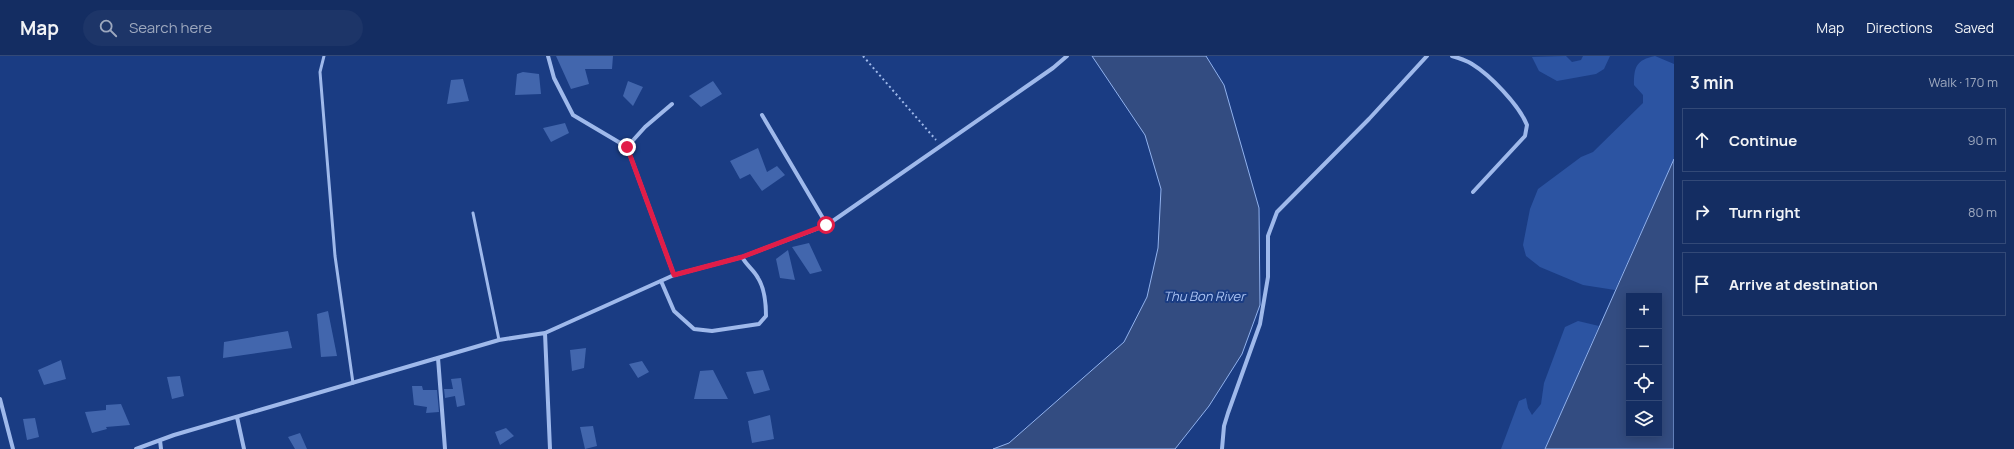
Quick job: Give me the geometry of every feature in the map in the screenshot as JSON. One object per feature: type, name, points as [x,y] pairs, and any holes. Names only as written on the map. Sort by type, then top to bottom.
[{"type":"street","points":[[548,56],[554,78],[573,115],[627,147],[674,275]]},
{"type":"street","points":[[136,449],[160,440],[499,340],[545,333],[674,275],[742,257],[826,225],[1053,68],[1067,56]]},
{"type":"street","points":[[1222,449],[1226,420],[1260,324],[1268,277],[1268,236],[1277,212],[1369,119],[1427,56]]},
{"type":"street","points":[[1452,56],[1471,63],[1483,72],[1517,108],[1527,125],[1525,136],[1473,192]]},
{"type":"street","points":[[627,147],[645,127],[672,104]]},
{"type":"street","points":[[762,115],[826,225]]},
{"type":"street","points":[[660,281],[674,311],[694,329],[712,331],[759,324],[766,316],[764,294],[758,277],[749,269],[742,257]]},
{"type":"street","points":[[545,333],[550,449]]},
{"type":"street","points":[[438,358],[445,449]]},
{"type":"street","points":[[0,399],[13,449]]},
{"type":"street","points":[[237,417],[244,449]]},
{"type":"street","points":[[160,440],[161,449]]},
{"type":"lane","points":[[324,56],[320,72],[335,256],[353,383]]},
{"type":"lane","points":[[473,213],[499,340]]},
{"type":"path","points":[[863,56],[941,146]]},
{"type":"shaded area","points":[[1566,56],[1572,62],[1581,60],[1583,56],[1610,56],[1604,69],[1596,74],[1557,81],[1539,71],[1532,57]]},
{"type":"shaded area","points":[[1655,56],[1674,64],[1674,159],[1615,290],[1583,285],[1540,267],[1526,256],[1523,245],[1530,209],[1538,189],[1581,157],[1593,152],[1643,103],[1643,95],[1634,85],[1637,65],[1644,60]]},
{"type":"shaded area","points":[[1578,321],[1599,326],[1545,449],[1501,449],[1519,401],[1526,398],[1528,408],[1532,415],[1541,404],[1544,383],[1565,327]]},
{"type":"water","name":"Thu Bon River","points":[[1092,56],[1206,56],[1224,85],[1259,208],[1260,305],[1242,354],[1209,406],[1175,449],[993,449],[1009,443],[1124,342],[1147,297],[1158,248],[1161,189],[1145,135]]},
{"type":"water","points":[[1674,159],[1674,449],[1545,449]]},
{"type":"building","points":[[556,56],[613,56],[612,69],[585,69],[589,84],[571,89]]},
{"type":"building","points":[[523,72],[539,74],[541,94],[515,95],[517,74]]},
{"type":"building","points":[[463,79],[469,101],[447,104],[451,80]]},
{"type":"building","points":[[628,81],[643,87],[633,106],[623,96]]},
{"type":"building","points":[[713,81],[722,94],[701,107],[689,96]]},
{"type":"building","points":[[565,123],[569,133],[551,142],[543,128]]},
{"type":"building","points":[[758,148],[767,172],[777,166],[785,175],[762,191],[750,174],[740,179],[730,161]]},
{"type":"building","points":[[809,243],[822,271],[810,274],[792,247]]},
{"type":"building","points":[[788,250],[795,280],[780,278],[776,259]]},
{"type":"building","points":[[328,311],[337,356],[321,357],[317,314]]},
{"type":"building","points":[[288,331],[292,348],[223,358],[224,342]]},
{"type":"building","points":[[586,348],[584,368],[572,371],[570,350]]},
{"type":"building","points":[[61,360],[66,379],[44,385],[38,370]]},
{"type":"building","points":[[642,361],[649,372],[638,378],[629,364]]},
{"type":"building","points":[[713,370],[728,399],[694,399],[700,371]]},
{"type":"building","points":[[763,370],[770,390],[754,394],[746,372]]},
{"type":"building","points":[[180,376],[184,396],[172,399],[167,377]]},
{"type":"building","points":[[461,378],[465,405],[457,407],[455,396],[445,398],[444,389],[453,389],[451,379]]},
{"type":"building","points":[[412,386],[422,386],[423,390],[437,390],[439,412],[426,413],[427,407],[414,405]]},
{"type":"building","points":[[121,404],[130,425],[106,427],[107,429],[92,433],[85,412],[106,410],[106,405]]},
{"type":"building","points":[[770,415],[774,439],[752,443],[748,421]]},
{"type":"building","points":[[35,418],[39,437],[27,440],[23,419]]},
{"type":"building","points":[[593,426],[597,446],[585,449],[580,427]]},
{"type":"building","points":[[506,428],[514,436],[500,445],[495,432]]},
{"type":"building","points":[[300,433],[307,449],[295,449],[288,437]]},
{"type":"route","points":[[627,147],[674,275],[742,257],[826,225]]}]
